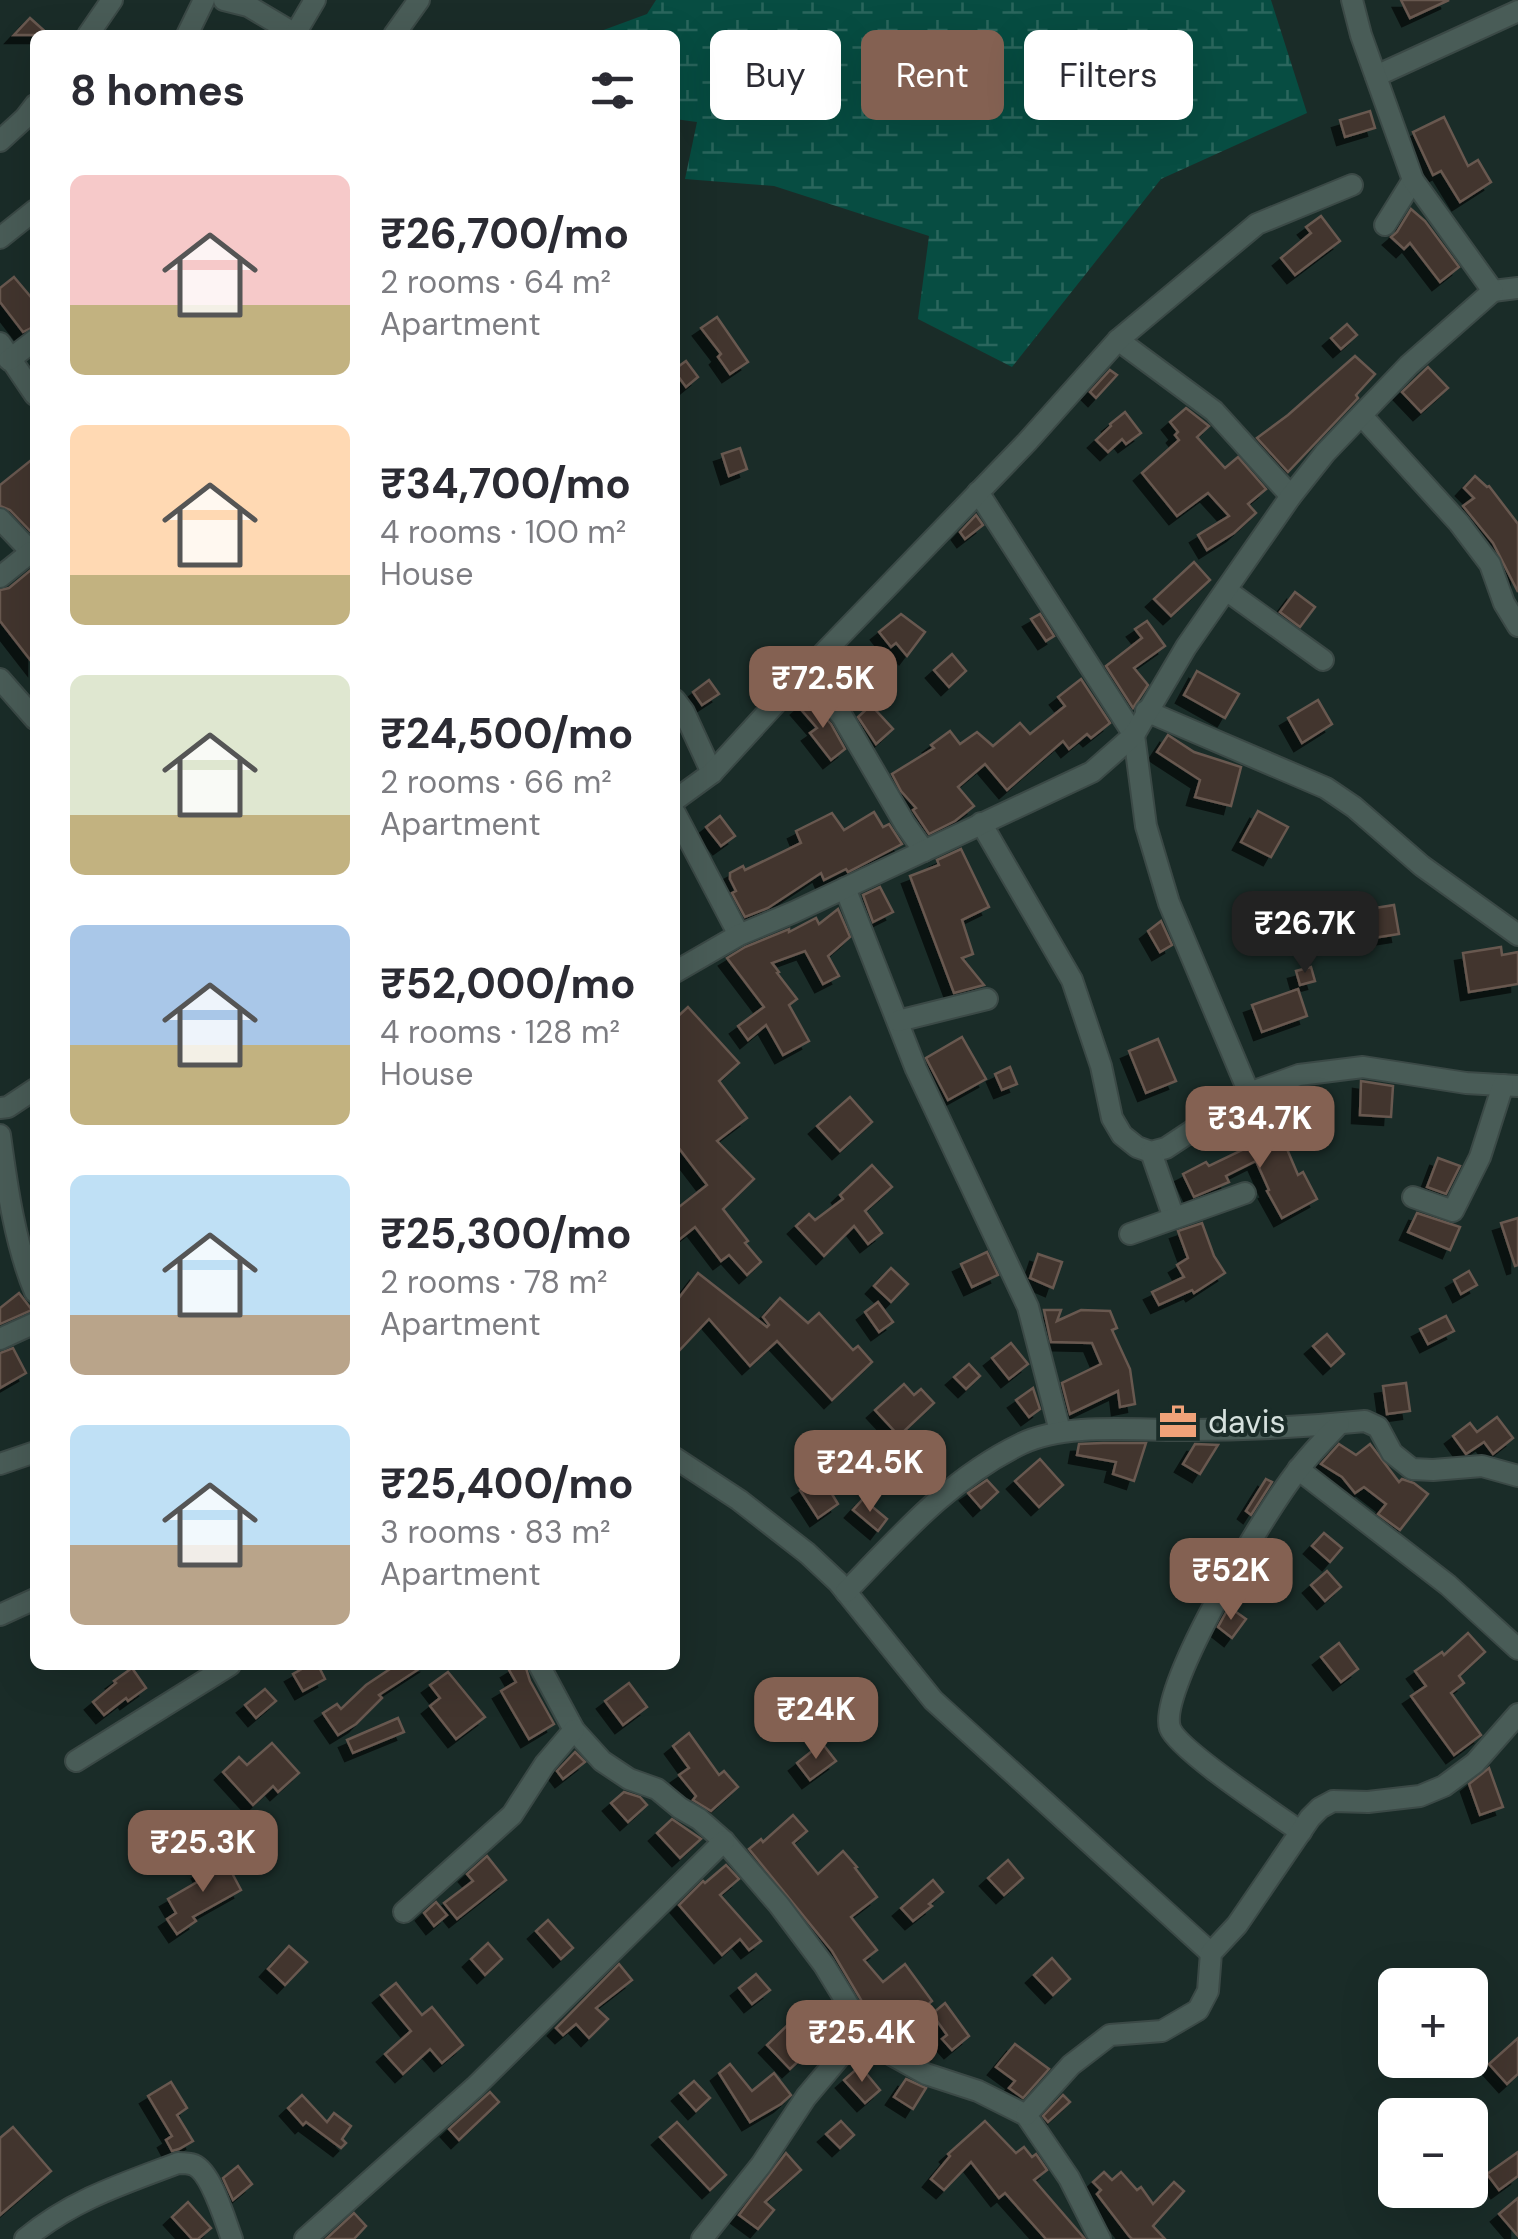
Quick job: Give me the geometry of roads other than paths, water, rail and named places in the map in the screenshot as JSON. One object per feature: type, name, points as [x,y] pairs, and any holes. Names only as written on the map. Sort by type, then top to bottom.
[{"type":"street","points":[[91,30],[112,0]]},
{"type":"street","points":[[189,30],[204,0]]},
{"type":"street","points":[[224,0],[248,6],[289,30]]},
{"type":"street","points":[[298,30],[314,0]]},
{"type":"street","points":[[398,30],[419,0]]},
{"type":"street","points":[[1352,0],[1413,180],[1494,291]]},
{"type":"street","points":[[1376,76],[1518,12]]},
{"type":"street","points":[[0,141],[30,112]]},
{"type":"street","points":[[1385,225],[1413,180]]},
{"type":"street","points":[[680,796],[712,773],[1118,340],[1257,224],[1352,185]]},
{"type":"street","points":[[0,238],[30,214]]},
{"type":"street","points":[[680,969],[739,935],[1092,772],[1134,735],[1186,646],[1325,454],[1409,365],[1494,291],[1518,288]]},
{"type":"street","points":[[1118,340],[1214,411],[1291,496]]},
{"type":"street","points":[[30,342],[5,351],[30,388]]},
{"type":"street","points":[[1362,416],[1480,550],[1518,626]]},
{"type":"street","points":[[978,492],[1134,735],[1146,826],[1168,903],[1249,1093]]},
{"type":"street","points":[[0,518],[30,551]]},
{"type":"street","points":[[0,577],[30,556]]},
{"type":"street","points":[[1226,590],[1324,660]]},
{"type":"street","points":[[804,674],[842,716],[924,851]]},
{"type":"street","points":[[0,680],[30,714]]},
{"type":"street","points":[[680,707],[712,773]]},
{"type":"street","points":[[1146,712],[1326,788],[1354,806],[1422,866],[1518,935]]},
{"type":"street","points":[[680,823],[739,935]]},
{"type":"street","points":[[981,823],[1072,980],[1101,1066],[1112,1118],[1122,1135],[1137,1148],[1151,1152],[1166,1148],[1249,1093],[1299,1075],[1363,1067],[1510,1086],[1453,1211],[1413,1197]]},
{"type":"street","points":[[845,888],[916,1069],[1028,1307],[1060,1431]]},
{"type":"street","points":[[898,1021],[987,1000]]},
{"type":"street","points":[[0,1108],[30,1092]]},
{"type":"street","points":[[0,1135],[30,1277]]},
{"type":"street","points":[[1151,1152],[1174,1218]]},
{"type":"street","points":[[1130,1234],[1245,1193]]},
{"type":"street","points":[[0,1339],[30,1325]]},
{"type":"street","points":[[846,1592],[940,1497],[1023,1443],[1060,1431],[1252,1430],[1365,1422],[1378,1427],[1392,1453],[1412,1468],[1482,1466],[1518,1476]]},
{"type":"street","points":[[1301,1832],[1196,1757],[1170,1730],[1168,1709],[1192,1647],[1258,1528],[1298,1469],[1339,1424]]},
{"type":"street","points":[[0,1464],[30,1454]]},
{"type":"street","points":[[680,1461],[740,1500],[807,1553],[846,1592],[933,1700],[1211,1953]]},
{"type":"street","points":[[1298,1469],[1448,1585],[1518,1650]]},
{"type":"street","points":[[0,1615],[30,1601]]},
{"type":"street","points":[[76,1762],[222,1670]]},
{"type":"street","points":[[542,1670],[574,1730],[602,1761],[629,1779],[658,1790],[724,1840],[824,1965],[863,2029],[890,2054],[926,2074],[978,2090],[1026,2115],[1069,2178],[1100,2239]]},
{"type":"street","points":[[1026,2115],[1071,2065],[1110,2035],[1162,2032],[1198,2010],[1208,1991],[1211,1953],[1237,1925],[1320,1808],[1333,1801],[1368,1802],[1420,1796],[1444,1786],[1475,1762],[1518,1714]]},
{"type":"street","points":[[404,1912],[512,1814],[545,1764],[574,1730]]},
{"type":"street","points":[[305,2239],[475,2087],[724,1840]]},
{"type":"street","points":[[702,2239],[761,2165],[806,2097],[863,2029]]},
{"type":"street","points":[[26,2239],[85,2199],[178,2163],[192,2163],[210,2184],[232,2239]]},
{"type":"place","name":"davis","points":[[1178,1422]]}]
